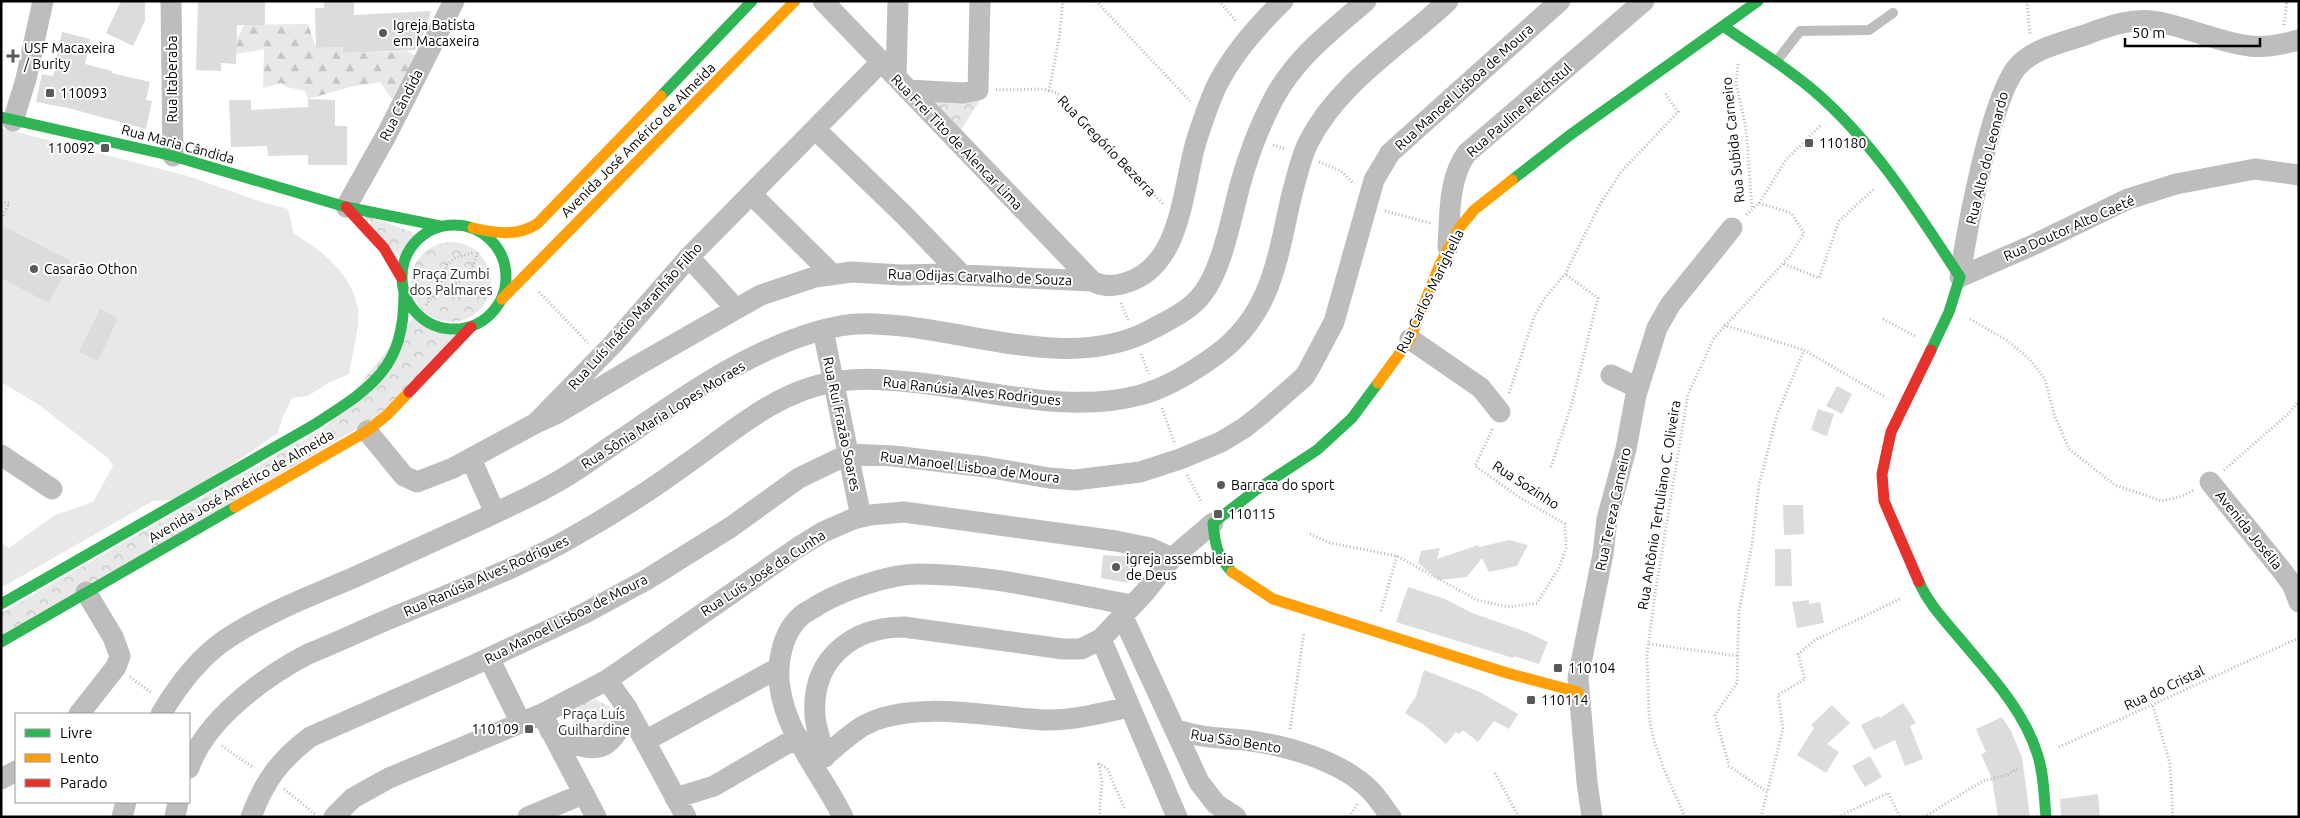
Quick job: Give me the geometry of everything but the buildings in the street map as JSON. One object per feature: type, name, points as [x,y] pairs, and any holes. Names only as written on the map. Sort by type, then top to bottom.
[{"type":"street","points":[[7,119],[26,79],[43,1]]},
{"type":"street","name":"Rua Itaberaba","points":[[172,1],[173,156]]},
{"type":"street","name":"Rua Cândida","points":[[346,207],[387,134],[454,1]]},
{"type":"street","name":"Avenida José Américo de Almeida","points":[[473,228],[503,235],[530,229],[538,224],[752,1]]},
{"type":"street","name":"Avenida José Américo de Almeida","points":[[502,299],[795,1]]},
{"type":"street","name":"Rua Frei Tito de Alencar Lima","points":[[823,1],[1092,281]]},
{"type":"street","points":[[898,1],[895,76],[963,93],[978,90],[980,1]]},
{"type":"street","name":"Rua Odijas Carvalho de Souza","points":[[536,423],[562,410],[736,309],[778,288],[832,274],[852,272],[962,275],[1092,281],[1108,286],[1132,281],[1148,273],[1165,250],[1177,219],[1197,140],[1217,85],[1249,36],[1283,1]]},
{"type":"street","name":"Rua Sônia Maria Lopes Moraes","points":[[164,709],[192,670],[221,642],[251,624],[294,602],[434,542],[556,483],[702,387],[743,363],[791,340],[843,325],[868,323],[938,330],[1018,344],[1077,349],[1123,342],[1135,338],[1167,321],[1195,302],[1208,285],[1219,260],[1249,155],[1259,128],[1285,80],[1318,42],[1366,1]]},
{"type":"street","name":"Rua Ranúsia Alves Rodrigues","points":[[190,766],[212,730],[237,704],[273,673],[308,654],[536,556],[599,521],[683,467],[738,426],[767,408],[801,391],[833,382],[880,380],[1024,398],[1077,402],[1140,396],[1156,390],[1193,370],[1241,335],[1261,303],[1274,270],[1300,165],[1307,145],[1320,125],[1346,89],[1363,72],[1448,1]]},
{"type":"street","name":"Rua Manoel Lisboa de Moura","points":[[251,817],[261,792],[274,770],[290,752],[310,737],[489,658],[585,613],[646,580],[731,527],[799,478],[849,454],[892,456],[1075,480],[1140,472],[1163,465],[1221,442],[1244,428],[1304,377],[1322,346],[1340,304],[1374,180],[1390,154],[1560,1]]},
{"type":"street","name":"Rua Pauline Reichstul","points":[[1448,249],[1450,211],[1455,182],[1467,153],[1644,1]]},
{"type":"street","name":"Rua Carlos Marighella","points":[[1101,639],[1172,558],[1256,490],[1317,450],[1355,414],[1410,339],[1431,283],[1448,249],[1467,218],[1492,194],[1758,1]]},
{"type":"street","name":"Rua Alto do Leonardo","points":[[1960,277],[1984,158],[2002,94],[2009,77],[2019,64],[2032,55],[2109,26],[2132,22],[2157,22],[2252,46],[2282,44],[2299,40]]},
{"type":"street","points":[[1723,26],[1812,89],[1835,110],[1886,167],[1960,277],[1950,307],[1933,346],[1891,432],[1882,474],[1884,501],[1927,600],[1999,685],[2025,724],[2038,756],[2046,817]]},
{"type":"street","name":"Rua Luís Inácio Maranhão Filho","points":[[366,431],[400,473],[412,482],[417,482],[471,459],[536,423],[607,349],[688,256],[815,129],[895,76]]},
{"type":"street","name":"Rua Maria Cândida","points":[[7,119],[173,156],[346,207],[440,226]]},
{"type":"street","points":[[815,129],[905,216],[962,275]]},
{"type":"street","name":"Rua Doutor Alto Caeté","points":[[1960,277],[2035,244],[2128,199],[2176,184],[2256,169],[2299,175]]},
{"type":"street","points":[[751,194],[832,274]]},
{"type":"street","points":[[346,207],[384,248],[402,276]]},
{"type":"street","points":[[456,225],[473,228],[485,234],[502,256],[506,270],[506,285],[502,299],[494,311],[484,320],[471,327],[458,330],[444,329],[432,325],[420,317],[411,307],[404,294],[402,276],[404,260],[412,245],[424,233],[440,226],[456,225]]},
{"type":"street","name":"Rua Tereza Carneiro","points":[[1592,817],[1578,678],[1603,554],[1608,519],[1626,449],[1638,388],[1657,328],[1670,305],[1732,228]]},
{"type":"street","points":[[688,256],[736,309]]},
{"type":"street","name":"Avenida José Américo de Almeida","points":[[1,604],[312,426],[345,404],[381,375],[397,350],[404,324],[404,294]]},
{"type":"street","name":"Avenida José Américo de Almeida","points":[[1,642],[366,431],[387,415],[471,327]]},
{"type":"street","name":"Rua Rui Frazão Soares","points":[[823,330],[861,517]]},
{"type":"street","points":[[1410,339],[1481,388],[1500,412]]},
{"type":"street","points":[[607,349],[638,365]]},
{"type":"street","points":[[1611,375],[1638,388]]},
{"type":"street","points":[[1,455],[52,489]]},
{"type":"street","points":[[471,459],[495,513]]},
{"type":"street","name":"Avenida Josélia","points":[[2210,482],[2283,572],[2293,586],[2299,602]]},
{"type":"street","name":"Rua Luís José da Cunha","points":[[334,817],[353,798],[389,778],[521,723],[546,723],[797,548],[823,532],[861,517],[920,512],[1116,541],[1150,548],[1172,558]]},
{"type":"street","points":[[1213,523],[1218,554],[1236,576],[1274,599],[1507,673],[1578,692]]},
{"type":"street","points":[[819,761],[798,737],[790,723],[784,708],[778,668],[786,636],[802,615],[838,594],[878,582],[917,574],[994,580],[1127,610],[1192,767],[1207,793],[1216,804],[1236,817]]},
{"type":"street","points":[[80,713],[116,667],[120,656],[117,646],[86,592]]},
{"type":"street","points":[[834,813],[819,761],[815,716],[818,680],[834,653],[861,635],[890,627],[904,627],[1071,649],[1081,649],[1101,639],[1129,707],[1162,776],[1177,817]]},
{"type":"street","points":[[489,658],[521,723]]},
{"type":"street","points":[[645,742],[778,668]]},
{"type":"street","points":[[606,680],[627,708],[686,817]]},
{"type":"street","points":[[819,761],[863,726],[909,713],[970,713],[1053,720],[1084,717],[1129,707]]},
{"type":"street","points":[[546,723],[572,745],[581,748],[596,748],[605,745],[616,736],[627,708]]},
{"type":"street","points":[[546,723],[596,817]]},
{"type":"street","name":"Rua São Bento","points":[[1177,730],[1210,738],[1243,740],[1287,749],[1328,762],[1362,783],[1380,801],[1391,817]]},
{"type":"street","points":[[675,798],[714,786],[798,737]]},
{"type":"street","points":[[1,780],[15,772]]},
{"type":"street","points":[[528,817],[583,794]]},
{"type":"street","points":[[122,817],[126,803]]},
{"type":"street","points":[[175,817],[178,803]]},
{"type":"lane","points":[[1775,63],[1800,31],[1869,30],[1893,12]]},
{"type":"path","points":[[1049,91],[1059,39],[1063,1]]},
{"type":"path","points":[[1096,1],[1206,117]]},
{"type":"path","points":[[1219,1],[1249,36]]},
{"type":"path","points":[[2027,1],[2032,55]]},
{"type":"path","name":"Rua Subida Carneiro","points":[[1742,39],[1736,84],[1746,128],[1752,210]]},
{"type":"path","points":[[1500,412],[1514,383],[1534,317],[1544,299],[1565,274],[1600,206],[1621,172],[1678,112],[1653,76]]},
{"type":"path","name":"Rua Gregório Bezerra","points":[[978,90],[1043,89],[1057,94],[1177,219]]},
{"type":"path","points":[[1732,228],[1759,203],[1786,160],[1835,110]]},
{"type":"path","points":[[1784,264],[1819,278],[1839,221],[1873,191],[1886,167]]},
{"type":"path","points":[[1,202],[9,203],[1,220]]},
{"type":"path","name":"Rua Antônio Tertuliano C. Oliveira","points":[[1685,817],[1663,767],[1653,737],[1647,655],[1656,585],[1688,394],[1714,338],[1724,325],[1784,264],[1804,232],[1790,213],[1759,203]]},
{"type":"path","points":[[423,309],[439,289],[447,265],[455,258],[478,250],[471,274],[463,281],[439,289]]},
{"type":"path","points":[[1550,467],[1572,403],[1598,298],[1565,274]]},
{"type":"path","points":[[538,290],[607,349]]},
{"type":"path","name":"Avenida Josélia","points":[[1950,307],[2008,341],[2030,360],[2045,379],[2054,414],[2069,449],[2115,485],[2162,501],[2182,496],[2210,482]]},
{"type":"path","points":[[1883,319],[1933,346]]},
{"type":"path","points":[[1724,325],[1804,350],[1903,407]]},
{"type":"path","points":[[1768,792],[1729,766],[1715,715],[1737,683],[1739,611],[1752,544],[1759,485],[1778,415],[1804,350]]},
{"type":"path","points":[[2210,482],[2288,414],[2299,401]]},
{"type":"path","name":"Rua Sozinho","points":[[1310,534],[1330,543],[1397,556],[1477,600],[1508,607],[1537,603],[1559,568],[1566,548],[1565,524],[1475,466],[1500,412]]},
{"type":"path","points":[[1376,631],[1397,556]]},
{"type":"path","points":[[1761,817],[1784,729],[1778,695],[1805,680],[1798,654],[1815,640],[1922,587]]},
{"type":"path","points":[[1287,749],[1307,611]]},
{"type":"path","name":"Rua do Cristal","points":[[1924,817],[1983,781],[2006,775],[2038,756],[2299,638]]},
{"type":"path","points":[[1649,644],[1738,656]]},
{"type":"path","points":[[116,667],[164,709]]},
{"type":"path","points":[[2152,706],[2170,764],[2174,817]]},
{"type":"path","points":[[1099,817],[1102,782],[1099,764],[1107,768],[1124,808]]},
{"type":"path","points":[[1495,773],[1519,817]]},
{"type":"path","points":[[1838,817],[1888,793],[1900,817]]},
{"type":"green space","points":[[308,24],[316,48],[341,47],[343,53],[407,51],[416,56],[392,99],[380,82],[350,87],[308,99],[305,91],[287,87],[281,83],[263,88],[264,49],[236,54],[237,39],[244,25]]},
{"type":"green space","points":[[924,97],[981,99],[959,133]]},
{"type":"green space","points":[[1,128],[188,176],[262,202],[288,209],[294,234],[325,256],[342,274],[355,296],[358,316],[349,374],[328,383],[308,396],[292,398],[278,433],[181,499],[153,501],[1,588],[1,543],[9,548],[55,515],[93,502],[113,466],[109,459],[39,405],[1,382]]},
{"type":"green space","points":[[362,214],[417,234],[401,258]]},
{"type":"green space","name":"Praça Zumbi dos Palmares","points":[[443,242],[459,242],[480,253],[491,274],[491,290],[480,311],[459,322],[443,322],[429,316],[417,304],[411,290],[411,274],[417,260],[429,248]]},
{"type":"green space","name":"Praça Zumbi dos Palmares","points":[[413,318],[434,330],[459,334],[378,416],[1,639],[1,613],[326,427]]},
{"type":"green space","name":"Praça Luís Guilhardine","points":[[596,700],[609,706],[615,719],[602,742],[576,735],[573,722],[579,707],[589,701]]},
{"type":"traffic: fast","points":[[661,96],[752,1]]},
{"type":"traffic: fast","points":[[1512,180],[1570,135],[1758,1]]},
{"type":"traffic: fast","points":[[1723,26],[1802,81],[1835,110],[1856,132],[1893,178],[1960,277],[1949,312],[1931,350]]},
{"type":"traffic: fast","points":[[1,117],[173,156],[346,207],[440,226]]},
{"type":"traffic: fast","points":[[454,225],[474,229],[491,240],[502,257],[506,277],[502,297],[491,314],[474,325],[454,329],[434,325],[417,314],[406,297],[402,277],[406,257],[417,240],[434,229],[454,225]]},
{"type":"traffic: fast","points":[[1,604],[312,426],[367,388],[390,359],[398,341],[404,294]]},
{"type":"traffic: fast","points":[[1232,572],[1223,561],[1218,550],[1213,523],[1256,490],[1317,450],[1352,418],[1378,383]]},
{"type":"traffic: fast","points":[[1,642],[235,507]]},
{"type":"traffic: fast","points":[[1919,582],[1934,608],[1997,683],[2024,723],[2041,768],[2046,817]]},
{"type":"traffic: slow","points":[[502,299],[795,1]]},
{"type":"traffic: slow","points":[[473,228],[506,233],[521,231],[537,224],[661,96]]},
{"type":"traffic: slow","points":[[1378,383],[1410,339],[1440,264],[1460,227],[1474,210],[1512,180]]},
{"type":"traffic: slow","points":[[235,507],[367,431],[387,415],[409,392]]},
{"type":"traffic: slow","points":[[1232,572],[1273,599],[1507,673],[1578,692]]},
{"type":"traffic: jam","points":[[346,207],[384,248],[401,277]]},
{"type":"traffic: jam","points":[[409,392],[471,327]]},
{"type":"traffic: jam","points":[[1919,582],[1884,501],[1882,474],[1891,432],[1931,350]]},
{"type":"place","name":"Igreja Batista em Macaxeira","points":[[383,33]]},
{"type":"place","name":"USF Macaxeira / Burity","points":[[13,56]]},
{"type":"place","name":"110093","points":[[50,93]]},
{"type":"place","name":"110180","points":[[1809,143]]},
{"type":"place","name":"110092","points":[[105,148]]},
{"type":"place","name":"Casarão Othon","points":[[34,269]]},
{"type":"place","name":"Barraca do sport","points":[[1221,485]]},
{"type":"place","name":"110115","points":[[1218,514]]},
{"type":"place","name":"igreja assembleia de Deus","points":[[1116,567]]},
{"type":"place","name":"110104","points":[[1558,668]]},
{"type":"place","name":"110114","points":[[1531,700]]},
{"type":"place","name":"110109","points":[[529,729]]}]
